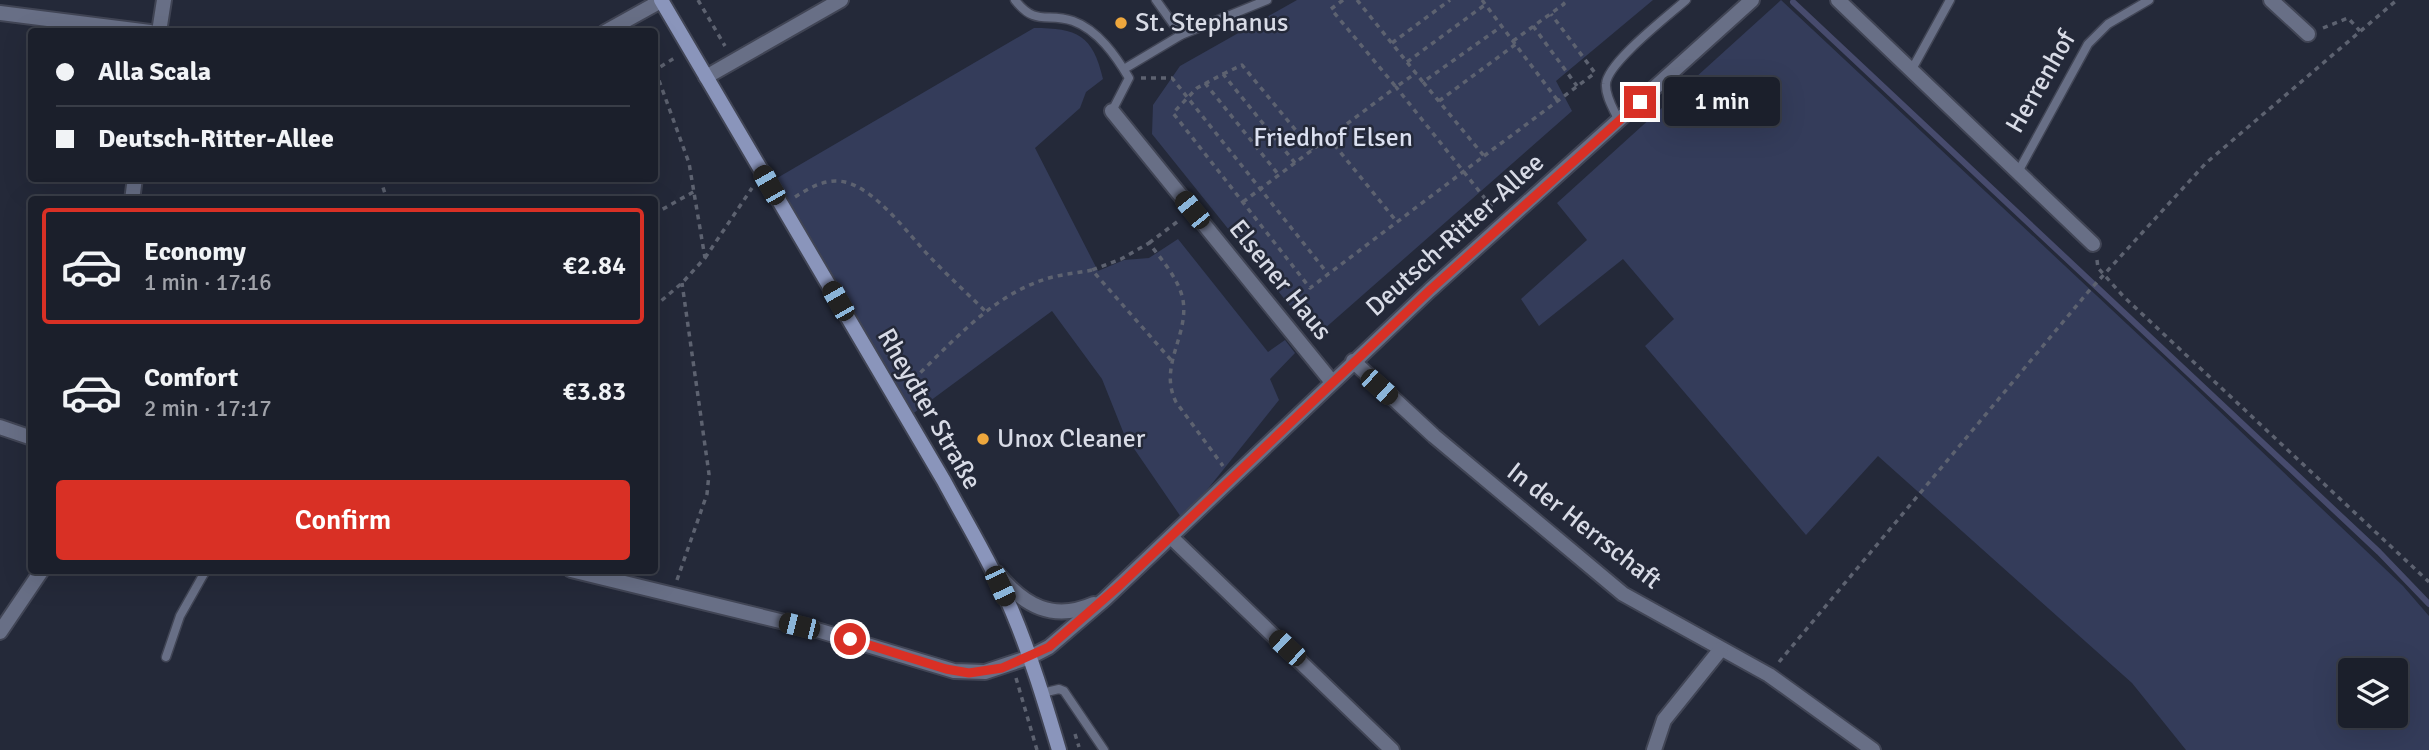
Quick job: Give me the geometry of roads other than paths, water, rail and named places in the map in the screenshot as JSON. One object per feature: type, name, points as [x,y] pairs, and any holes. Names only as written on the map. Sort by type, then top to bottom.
[{"type":"main road","name":"Rheydter Straße","points":[[661,0],[988,561],[1030,657],[1059,750]]},
{"type":"street","points":[[160,28],[164,0]]},
{"type":"street","points":[[612,28],[661,0]]},
{"type":"street","points":[[706,77],[841,0]]},
{"type":"street","name":"Deutsch-Ritter-Allee","points":[[587,574],[817,630],[954,671],[985,672],[1030,657],[1054,644],[1105,599],[1353,361],[1752,0]]},
{"type":"street","name":"Herrenhof","points":[[1838,0],[2093,244]]},
{"type":"street","points":[[2271,0],[2308,34]]},
{"type":"street","points":[[0,13],[118,28]]},
{"type":"street","name":"Elsener Haus","points":[[1112,111],[1332,382]]},
{"type":"street","name":"In der Herrschaft","points":[[1353,361],[1434,436],[1610,584],[1638,603],[1769,675],[1873,750]]},
{"type":"street","points":[[0,427],[28,437]]},
{"type":"street","points":[[1171,537],[1392,750]]},
{"type":"street","name":"Deutsch-Ritter-Allee","points":[[988,561],[1017,594],[1047,610],[1072,612],[1105,599]]},
{"type":"street","points":[[0,632],[39,574]]},
{"type":"street","points":[[1654,750],[1664,720],[1721,649]]},
{"type":"lane","points":[[1015,0],[1028,15],[1038,19],[1072,20],[1088,29],[1103,43],[1129,79],[1112,111]]},
{"type":"lane","points":[[1156,0],[1181,35]]},
{"type":"lane","points":[[1124,69],[1181,35],[1267,0]]},
{"type":"lane","points":[[1619,121],[1607,94],[1608,74],[1618,61],[1686,0]]},
{"type":"lane","points":[[1911,71],[1950,0]]},
{"type":"lane","name":"Herrenhof","points":[[2018,172],[2088,44],[2108,24],[2149,0]]},
{"type":"lane","points":[[166,657],[180,616],[204,574]]},
{"type":"lane","points":[[1042,693],[1059,689],[1064,691],[1104,750]]},
{"type":"waterway","points":[[1793,2],[2379,552],[2429,604]]},
{"type":"place","name":"St. Stephanus","points":[[1121,23]]},
{"type":"place","name":"Unox Cleaner","points":[[983,439]]},
{"type":"park label","name":"Friedhof Elsen","points":[[1333,138]]}]
